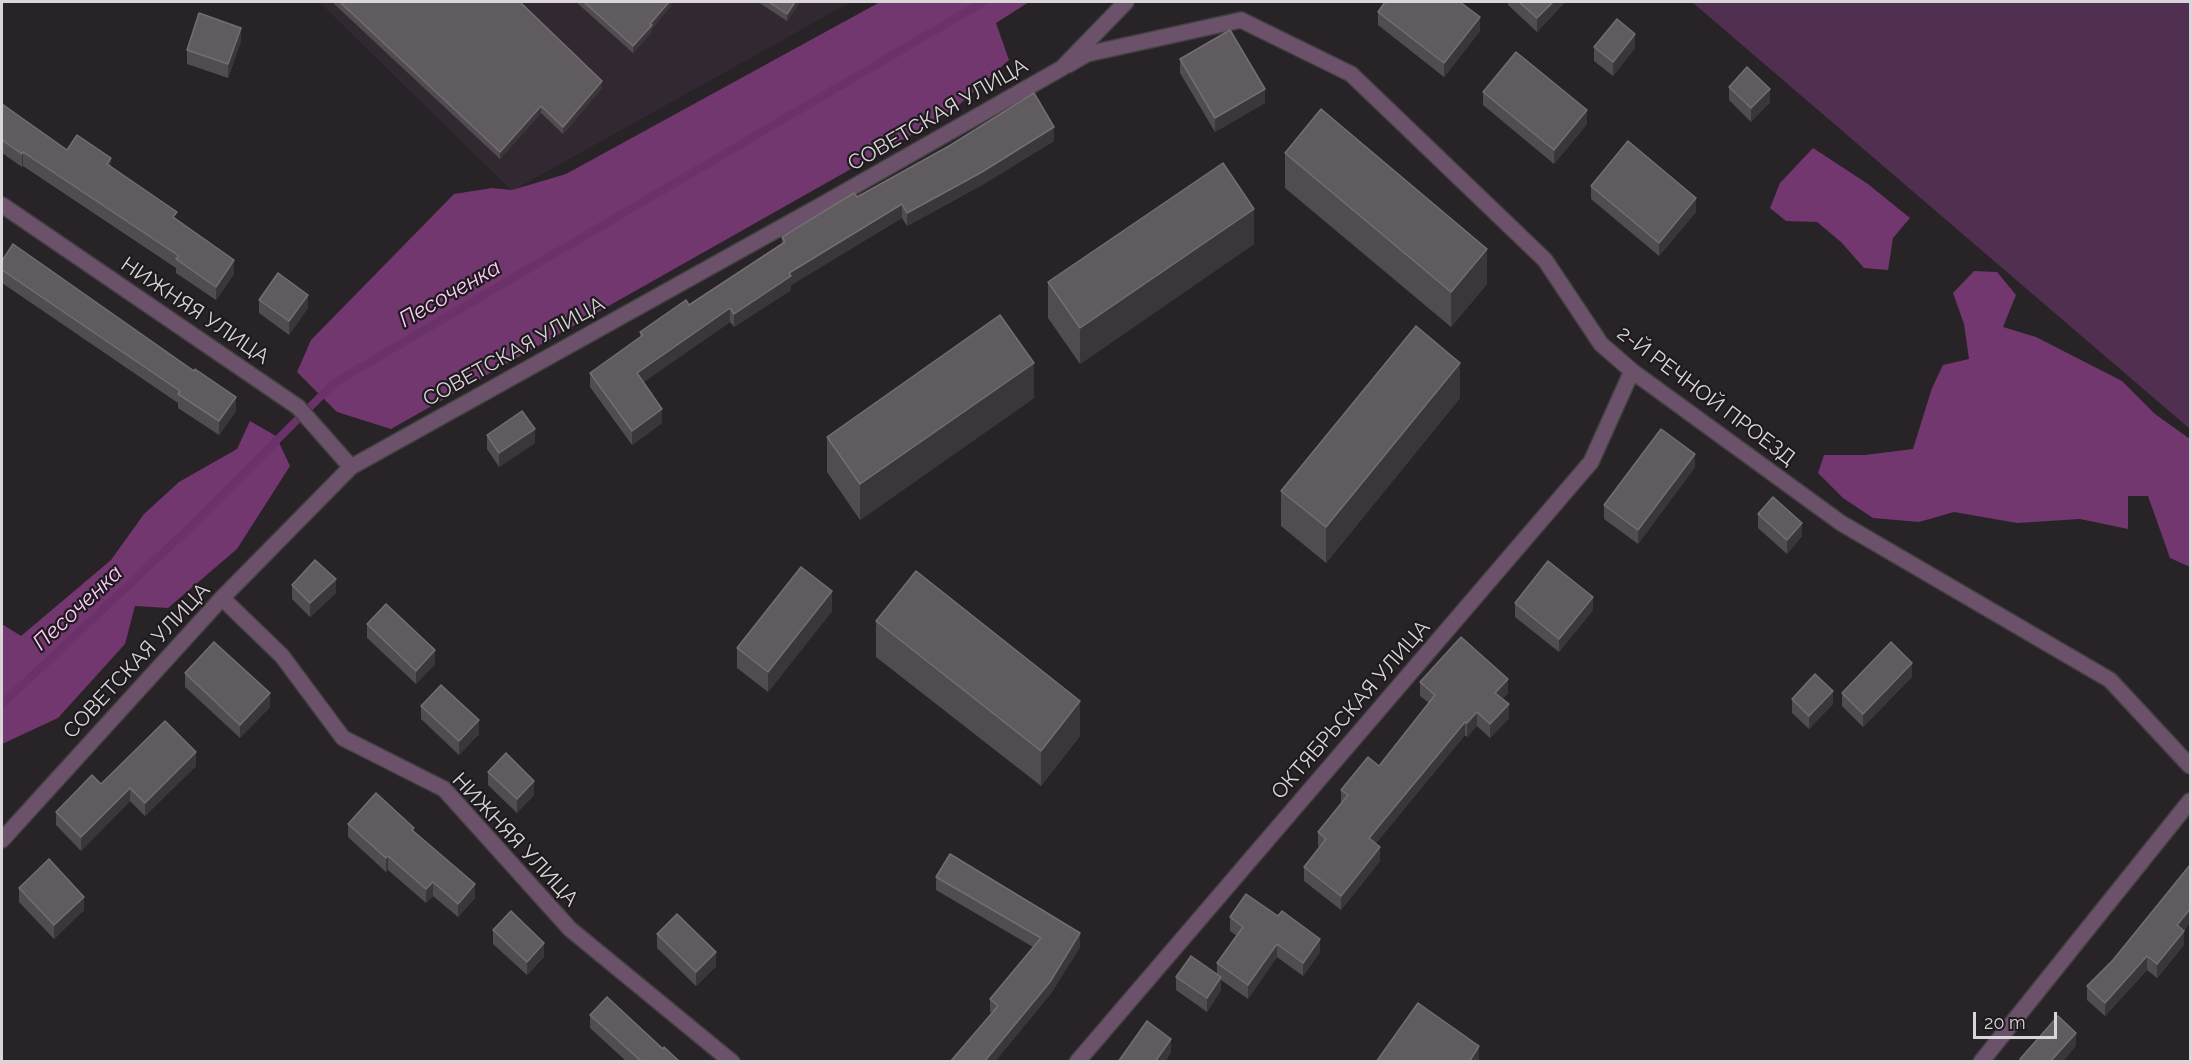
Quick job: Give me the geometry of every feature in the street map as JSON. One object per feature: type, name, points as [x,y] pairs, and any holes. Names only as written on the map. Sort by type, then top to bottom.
[{"type":"street","name":"СОВЕТСКАЯ УЛИЦА","points":[[2,840],[222,598],[351,467],[1062,68],[1126,2]]},
{"type":"street","name":"2-Й РЕЧНОЙ ПРОЕЗД","points":[[1062,68],[1087,54],[1241,20],[1351,74],[1545,260],[1601,344],[1632,371],[1840,523],[2110,680],[2190,766]]},
{"type":"street","name":"НИЖНЯЯ УЛИЦА","points":[[2,206],[298,407],[351,467]]},
{"type":"street","name":"ОКТЯБРЬСКАЯ УЛИЦА","points":[[1077,1062],[1592,462],[1632,371]]},
{"type":"street","name":"НИЖНЯЯ УЛИЦА","points":[[222,598],[282,656],[343,738],[444,789],[570,929],[732,1062]]},
{"type":"street","points":[[1982,1062],[2190,801]]},
{"type":"shaded area","points":[[319,2],[851,2],[512,191]]},
{"type":"shaded area","points":[[880,2],[1029,2],[996,23],[1009,60],[950,113],[391,429],[337,412],[297,372],[311,340],[454,194],[492,188],[512,190],[566,174]]},
{"type":"shaded area","points":[[1692,2],[2190,2],[2190,429]]},
{"type":"shaded area","points":[[1813,148],[1868,184],[1910,218],[1893,238],[1888,270],[1864,268],[1841,242],[1817,222],[1786,221],[1770,208],[1780,183]]},
{"type":"shaded area","points":[[1974,271],[1997,272],[2016,295],[2003,327],[2036,337],[2122,381],[2155,414],[2190,439],[2190,567],[2170,558],[2148,496],[2128,496],[2128,529],[2080,519],[2017,523],[1954,512],[1919,522],[1873,518],[1843,498],[1818,473],[1824,455],[1865,455],[1913,449],[1932,388],[1943,365],[1969,359],[1964,324],[1953,293]]},
{"type":"shaded area","points":[[250,421],[276,436],[290,466],[237,549],[168,608],[135,606],[125,644],[58,718],[2,744],[2,624],[21,636],[111,560],[144,514],[179,482],[237,449]]},
{"type":"building","points":[[340,2],[520,2],[602,81],[563,127],[541,106],[500,152]]},
{"type":"building","points":[[584,2],[669,2],[633,46]]},
{"type":"building","points":[[769,2],[795,2],[787,14]]},
{"type":"building","points":[[1385,2],[1460,2],[1480,17],[1444,63],[1378,12]]},
{"type":"building","points":[[1519,2],[1553,2],[1537,18]]},
{"type":"building","points":[[199,13],[241,28],[228,64],[187,50]]},
{"type":"building","points":[[1617,19],[1635,34],[1613,62],[1594,47]]},
{"type":"building","points":[[1230,30],[1265,89],[1215,118],[1180,59]]},
{"type":"building","points":[[1516,52],[1587,110],[1554,150],[1483,92]]},
{"type":"building","points":[[1747,67],[1770,89],[1751,108],[1729,87]]},
{"type":"building","points":[[1034,93],[1054,127],[982,172],[907,213],[902,204],[789,273],[791,276],[734,314],[730,308],[637,373],[662,409],[632,431],[590,373],[643,335],[640,332],[686,300],[689,305],[785,242],[782,237],[854,193],[857,197],[949,146]]},
{"type":"building","points":[[2,104],[67,150],[77,135],[111,158],[107,164],[177,212],[173,217],[234,260],[216,287],[176,259],[179,256],[2,140]]},
{"type":"building","points":[[1321,109],[1487,249],[1451,292],[1285,153]]},
{"type":"building","points":[[1628,141],[1696,198],[1659,243],[1591,186]]},
{"type":"building","points":[[1223,163],[1254,209],[1080,328],[1048,282]]},
{"type":"building","points":[[13,244],[194,371],[195,369],[236,397],[219,421],[178,394],[180,391],[2,270],[2,261]]},
{"type":"building","points":[[278,273],[308,295],[289,321],[259,300]]},
{"type":"building","points":[[1000,315],[1034,363],[860,484],[827,437]]},
{"type":"building","points":[[1416,326],[1460,363],[1326,527],[1281,491]]},
{"type":"building","points":[[522,411],[535,429],[499,453],[487,435]]},
{"type":"building","points":[[1661,429],[1695,454],[1638,530],[1604,505]]},
{"type":"building","points":[[1773,497],[1802,523],[1787,540],[1758,514]]},
{"type":"building","points":[[315,560],[336,579],[310,603],[292,585]]},
{"type":"building","points":[[1548,561],[1593,597],[1559,639],[1515,603]]},
{"type":"building","points":[[801,567],[832,591],[768,672],[737,648]]},
{"type":"building","points":[[916,571],[1080,701],[1041,751],[876,621]]},
{"type":"building","points":[[386,604],[435,650],[416,671],[367,624]]},
{"type":"building","points":[[1461,637],[1508,679],[1495,693],[1509,704],[1490,724],[1477,712],[1467,723],[1465,722],[1369,838],[1380,847],[1341,896],[1304,867],[1326,839],[1318,832],[1348,795],[1341,790],[1368,757],[1379,766],[1435,695],[1420,682]]},
{"type":"building","points":[[214,642],[270,693],[240,725],[185,673]]},
{"type":"building","points":[[1891,642],[1912,663],[1863,714],[1842,693]]},
{"type":"building","points":[[1815,674],[1833,691],[1809,716],[1792,699]]},
{"type":"building","points":[[441,685],[479,720],[459,741],[421,706]]},
{"type":"building","points":[[165,721],[196,752],[145,803],[130,788],[81,837],[56,812],[92,775],[101,784]]},
{"type":"building","points":[[506,753],[534,781],[517,799],[488,772]]},
{"type":"building","points":[[376,793],[414,828],[412,830],[475,884],[458,904],[433,882],[426,889],[348,824]]},
{"type":"building","points":[[950,854],[1080,933],[1050,982],[984,1062],[950,1062],[998,1006],[990,999],[1041,938],[936,877]]},
{"type":"building","points":[[49,859],[84,897],[54,925],[19,888]]},
{"type":"building","points":[[2190,865],[2190,909],[2177,925],[2184,931],[2157,964],[2147,956],[2105,1003],[2087,986],[2113,960]]},
{"type":"building","points":[[1246,894],[1278,916],[1282,911],[1320,939],[1303,963],[1277,944],[1248,985],[1217,963],[1243,927],[1230,917]]},
{"type":"building","points":[[511,911],[544,943],[527,962],[493,930]]},
{"type":"building","points":[[677,914],[716,952],[696,972],[657,934]]},
{"type":"building","points":[[1191,956],[1221,977],[1207,998],[1176,977]]},
{"type":"building","points":[[607,997],[680,1062],[642,1062],[590,1015]]},
{"type":"building","points":[[1418,1003],[1479,1046],[1469,1062],[1376,1062]]},
{"type":"building","points":[[2058,1016],[2076,1033],[2050,1062],[2023,1062],[2020,1059]]},
{"type":"building","points":[[1147,1021],[1171,1039],[1155,1062],[1118,1062]]},
{"type":"waterway","name":"Песоченка","points":[[2,704],[185,532],[334,383],[983,2]]}]
